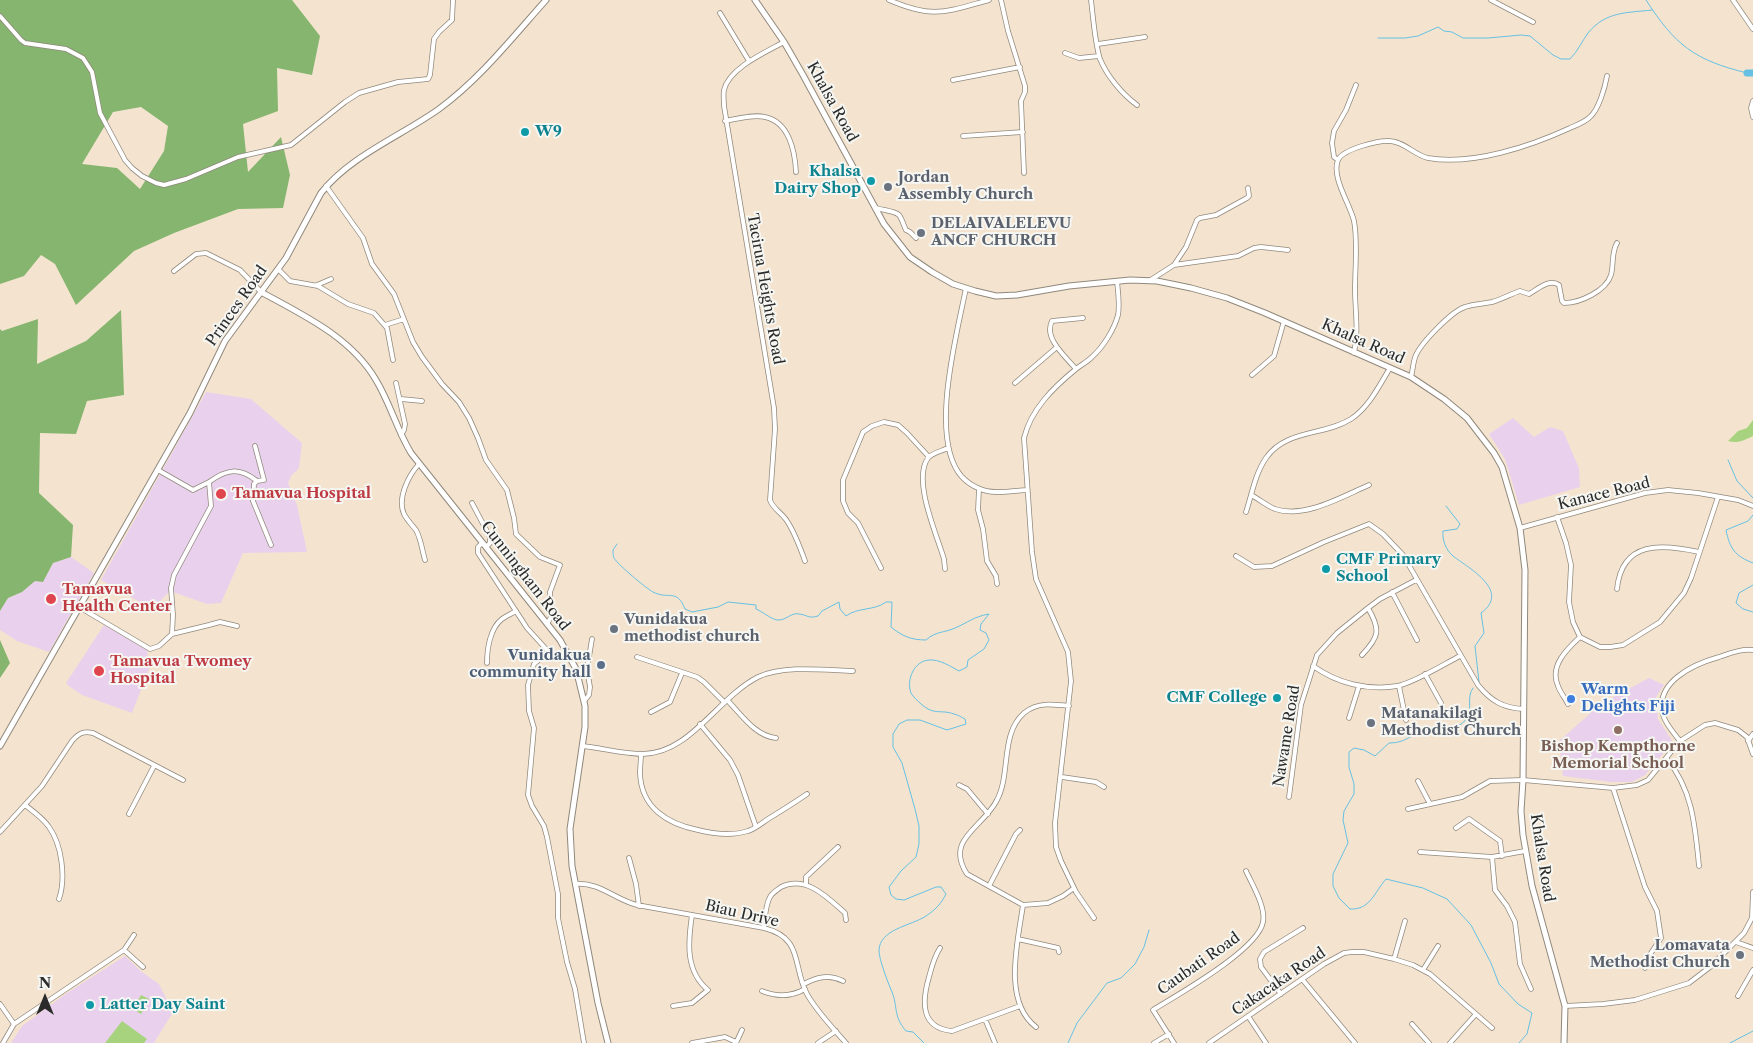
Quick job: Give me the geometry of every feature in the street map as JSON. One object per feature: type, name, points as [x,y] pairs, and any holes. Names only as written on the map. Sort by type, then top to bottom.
[{"type":"main road","name":"Princes Road","points":[[0,746],[190,413],[225,341],[278,269],[326,186],[347,168],[438,110],[466,88],[546,0]]},
{"type":"main road","name":"Khalsa Road","points":[[755,0],[784,42],[826,114],[884,224],[910,257],[932,272],[953,284],[996,296],[1017,295],[1070,286],[1117,281],[1149,281],[1192,288],[1227,298],[1284,321],[1411,377],[1444,399],[1467,418],[1494,453],[1502,467],[1520,528],[1525,570],[1524,780],[1521,811],[1525,851],[1534,894],[1565,1006],[1564,1043]]},
{"type":"main road","name":"Cunningham Road","points":[[261,292],[317,324],[349,346],[363,361],[375,378],[401,435],[419,464],[560,640],[573,662],[580,682],[585,716],[570,829],[572,866],[574,884],[608,1043]]},
{"type":"street","points":[[0,16],[25,43],[66,50],[83,58],[92,72],[100,113],[125,160],[142,176],[156,183],[167,185],[238,157],[291,145],[345,102],[359,94],[398,82],[427,80],[430,75],[434,39],[452,20],[453,0]]},
{"type":"street","points":[[889,0],[918,11],[932,13],[945,12],[989,0]]},
{"type":"street","points":[[1001,0],[1008,31],[1025,86],[1025,92],[1021,101],[1024,173]]},
{"type":"street","points":[[1091,0],[1099,56],[1104,69],[1128,98],[1137,104]]},
{"type":"street","points":[[1491,0],[1533,22]]},
{"type":"street","points":[[1733,0],[1753,29]]},
{"type":"street","points":[[720,13],[750,61]]},
{"type":"street","points":[[1098,44],[1145,36]]},
{"type":"street","name":"Tacirua Heights Road","points":[[784,42],[739,68],[724,89],[725,120],[774,408],[775,429],[770,500],[787,520],[799,543],[805,561]]},
{"type":"street","points":[[1065,53],[1079,58],[1099,56]]},
{"type":"street","points":[[953,80],[1020,67]]},
{"type":"street","points":[[1354,353],[1357,333],[1354,227],[1352,214],[1340,184],[1338,160],[1347,151],[1386,141],[1396,142],[1427,158],[1450,159],[1496,153],[1540,140],[1592,116],[1605,86],[1607,76]]},
{"type":"street","points":[[1338,160],[1333,154],[1332,142],[1334,131],[1346,110],[1356,85]]},
{"type":"street","points":[[1753,101],[1751,108],[1753,117]]},
{"type":"street","points":[[725,120],[765,117],[781,126],[788,135],[795,154],[796,172]]},
{"type":"street","points":[[963,136],[1023,132]]},
{"type":"street","points":[[326,186],[363,238],[372,264],[394,294],[413,342],[422,357],[442,384],[459,402],[469,418],[486,460],[507,490],[517,535],[540,557],[560,565],[550,592],[551,617],[547,624]]},
{"type":"street","points":[[1149,281],[1174,265],[1186,248],[1196,221],[1200,218],[1216,215],[1247,198],[1249,196],[1248,188]]},
{"type":"street","points":[[876,208],[893,212],[899,216],[906,230],[916,238]]},
{"type":"street","points":[[1411,377],[1419,350],[1436,330],[1459,310],[1470,305],[1490,303],[1520,290],[1530,294],[1552,282],[1556,282],[1559,285],[1564,303],[1574,302],[1590,295],[1604,285],[1611,276],[1614,250],[1617,243]]},
{"type":"street","points":[[1174,265],[1238,256],[1254,248],[1261,247],[1288,250]]},
{"type":"street","points":[[174,271],[196,254],[206,253],[240,270],[261,292]]},
{"type":"street","points":[[278,269],[290,281],[314,285],[348,304],[371,311],[388,331],[393,360]]},
{"type":"street","points":[[314,285],[331,279]]},
{"type":"street","points":[[1094,918],[1074,888],[1056,846],[1056,823],[1071,681],[1068,652],[1036,579],[1032,552],[1024,438],[1027,426],[1035,411],[1047,396],[1076,368],[1091,358],[1108,336],[1118,315],[1119,297],[1117,281]]},
{"type":"street","points":[[966,288],[950,366],[946,426],[948,448],[954,464],[962,477],[979,489],[1000,492],[1027,490]]},
{"type":"street","points":[[1076,368],[1056,346],[1052,338],[1050,325],[1052,321],[1083,318]]},
{"type":"street","points":[[384,325],[404,319]]},
{"type":"street","points":[[1252,375],[1274,356],[1284,321]]},
{"type":"street","points":[[1015,384],[1056,346]]},
{"type":"street","points":[[1246,512],[1256,477],[1272,450],[1293,437],[1336,426],[1350,420],[1364,409],[1390,368]]},
{"type":"street","points":[[396,382],[401,399],[405,427],[401,435]]},
{"type":"street","points":[[401,399],[422,401]]},
{"type":"street","points":[[881,568],[858,523],[848,513],[843,501],[843,480],[862,432],[884,422],[898,425],[929,456]]},
{"type":"street","points":[[158,470],[193,490],[231,471],[242,472],[257,481],[264,480],[255,446]]},
{"type":"street","points":[[945,569],[944,559],[924,493],[924,466],[929,456],[948,448]]},
{"type":"street","points":[[419,464],[408,480],[402,497],[402,505],[404,516],[416,531],[425,560]]},
{"type":"street","points":[[257,481],[254,484],[253,502],[271,546]]},
{"type":"street","points":[[172,634],[171,588],[174,575],[211,506],[209,482]]},
{"type":"street","points":[[1251,495],[1275,508],[1296,510],[1315,508],[1369,485]]},
{"type":"street","points":[[979,489],[978,510],[983,529],[987,562],[996,576],[997,584]]},
{"type":"street","name":"Kanace Road","points":[[1520,528],[1645,493],[1668,490],[1738,500],[1752,506]]},
{"type":"street","points":[[1557,518],[1566,543],[1570,565],[1569,602],[1573,622],[1580,637],[1600,647],[1623,645],[1660,622],[1684,593],[1691,578],[1718,497]]},
{"type":"street","points":[[472,502],[490,537],[490,542],[478,547],[478,553],[533,635],[548,650],[534,664],[528,685],[530,711],[534,728],[528,791],[530,802],[544,826],[547,837],[558,894],[558,918],[575,989],[584,1043]]},
{"type":"street","points":[[1236,556],[1254,567],[1272,566],[1324,542],[1370,524],[1384,534],[1398,549],[1478,685],[1486,694],[1509,708],[1524,710]]},
{"type":"street","points":[[1617,589],[1618,576],[1625,564],[1639,551],[1664,547],[1699,552]]},
{"type":"street","name":"Nawame Road","points":[[1289,797],[1301,705],[1317,655],[1337,633],[1368,608],[1392,592],[1416,580]]},
{"type":"street","points":[[1392,592],[1416,640]]},
{"type":"street","points":[[79,607],[150,649],[159,646],[172,634],[220,622],[237,626]]},
{"type":"street","points":[[1362,655],[1372,644],[1377,627],[1368,608]]},
{"type":"street","points":[[487,663],[489,643],[496,625],[502,618],[516,611]]},
{"type":"street","points":[[1568,704],[1556,683],[1557,663],[1568,648],[1580,637]]},
{"type":"street","points":[[584,701],[589,695],[590,687],[587,669],[592,639]]},
{"type":"street","points":[[1680,741],[1662,713],[1663,696],[1666,689],[1688,669],[1698,664],[1740,650],[1753,650]]},
{"type":"street","points":[[1313,666],[1324,674],[1340,681],[1359,686],[1399,686],[1460,656]]},
{"type":"street","points":[[637,657],[697,677],[726,701],[754,729],[769,737],[776,738]]},
{"type":"street","points":[[582,746],[641,754],[654,753],[670,748],[682,741],[726,701],[760,676],[789,670],[853,670]]},
{"type":"street","points":[[651,712],[670,702],[682,673]]},
{"type":"street","points":[[1425,674],[1441,702]]},
{"type":"street","points":[[1349,718],[1359,686]]},
{"type":"street","points":[[1399,686],[1406,720]]},
{"type":"street","points":[[1069,706],[1046,704],[1035,707],[1024,713],[1016,723],[1010,739],[1002,789],[997,801],[988,814],[962,842],[959,853],[962,866],[967,874],[1023,905],[1048,903],[1074,888]]},
{"type":"street","points":[[700,724],[722,750],[734,768],[756,827]]},
{"type":"street","points":[[1408,809],[1462,797],[1490,781],[1524,780],[1613,788],[1637,785],[1648,780],[1680,741],[1705,725],[1715,724],[1738,730],[1747,737],[1753,754]]},
{"type":"street","points":[[0,832],[42,786],[72,741],[78,734],[83,732],[93,733],[183,780]]},
{"type":"street","points":[[1748,741],[1753,734]]},
{"type":"street","points":[[641,754],[640,774],[642,788],[649,801],[663,817],[685,827],[708,832],[738,833],[750,830],[807,794]]},
{"type":"street","points":[[1667,759],[1682,779],[1693,814],[1699,866]]},
{"type":"street","points":[[129,814],[154,766]]},
{"type":"street","points":[[1062,777],[1091,781],[1104,787]]},
{"type":"street","points":[[1418,781],[1430,804]]},
{"type":"street","points":[[959,785],[968,789],[988,814]]},
{"type":"street","points":[[1613,788],[1645,887],[1657,911],[1660,925],[1661,938],[1647,959],[1645,968]]},
{"type":"street","points":[[26,805],[45,822],[56,839],[62,872],[62,891],[59,899]]},
{"type":"street","points":[[1456,828],[1468,819],[1500,841],[1502,856]]},
{"type":"street","points":[[989,886],[1016,834],[1020,830]]},
{"type":"street","points":[[806,885],[806,877],[838,847]]},
{"type":"street","points":[[1420,852],[1492,858],[1525,851]]},
{"type":"street","points":[[629,858],[636,884],[639,906]]},
{"type":"street","points":[[1492,858],[1495,890],[1507,906],[1515,922],[1520,964],[1531,989]]},
{"type":"street","name":"Caubati Road","points":[[1174,1043],[1153,1010],[1198,982],[1241,950],[1260,930],[1264,920],[1261,906],[1246,871]]},
{"type":"street","points":[[764,928],[770,896],[788,884],[797,883],[806,885],[828,898],[845,913],[846,920]]},
{"type":"street","name":"Biau Drive","points":[[574,884],[596,886],[625,902],[639,906],[764,928],[782,934],[787,938],[794,952],[804,987],[814,1004],[846,1043]]},
{"type":"street","points":[[1565,1006],[1635,1000],[1689,983],[1710,967],[1736,942],[1752,918],[1753,892]]},
{"type":"street","points":[[1023,905],[1014,981],[1020,1006],[1030,1022],[1036,1027]]},
{"type":"street","points":[[673,1006],[692,1003],[708,990],[695,975],[691,962],[688,941],[692,915]]},
{"type":"street","points":[[1394,958],[1405,921]]},
{"type":"street","points":[[1281,994],[1261,967],[1260,959],[1264,952],[1303,928]]},
{"type":"street","points":[[3,1043],[14,1024],[124,950],[134,935]]},
{"type":"street","points":[[1018,939],[1058,948],[1060,952]]},
{"type":"street","points":[[1736,942],[1753,948]]},
{"type":"street","points":[[1423,970],[1438,946]]},
{"type":"street","points":[[940,948],[935,955],[924,995],[924,1006],[928,1018],[934,1025],[942,1030],[952,1031],[1020,1006]]},
{"type":"street","points":[[124,950],[143,967]]},
{"type":"street","name":"Cakacaka Road","points":[[1209,1043],[1324,964],[1344,953],[1364,952],[1394,958],[1423,970],[1492,1028]]},
{"type":"street","points":[[1738,996],[1753,970]]},
{"type":"street","points":[[762,991],[789,995],[797,994],[814,978],[830,977],[843,981]]},
{"type":"street","points":[[1302,979],[1355,1043]]},
{"type":"street","points":[[0,1004],[14,1024]]},
{"type":"street","points":[[1450,1043],[1476,1014]]},
{"type":"street","points":[[1248,1016],[1266,1043]]},
{"type":"street","points":[[985,1019],[994,1043]]},
{"type":"street","points":[[1412,1024],[1430,1043]]},
{"type":"street","points":[[692,1043],[725,1038],[736,1042],[742,1030]]},
{"type":"street","points":[[818,1043],[836,1031]]},
{"type":"street","points":[[1154,1043],[1169,1034]]},
{"type":"shaded area","name":"Tamavua Hospital","points":[[206,392],[251,399],[302,443],[299,468],[291,476],[288,483],[297,505],[307,552],[243,553],[221,603],[207,604],[170,591],[152,609],[101,580]]},
{"type":"shaded area","points":[[1513,418],[1534,437],[1550,427],[1563,431],[1579,468],[1580,487],[1519,505],[1505,459],[1489,434]]},
{"type":"shaded area","points":[[71,557],[94,573],[49,652],[17,641],[0,630],[0,611],[8,598],[22,592],[35,580],[43,582],[53,563]]},
{"type":"shaded area","points":[[104,625],[147,649],[149,669],[132,713],[82,695],[66,683]]},
{"type":"shaded area","name":"Bishop Kempthorne Memorial School","points":[[1649,678],[1664,685],[1656,697],[1658,719],[1673,742],[1645,775],[1632,782],[1611,782],[1563,776],[1559,741],[1602,703]]},
{"type":"shaded area","points":[[125,956],[142,972],[159,984],[173,1012],[154,1043],[11,1043],[22,1026],[67,993]]},
{"type":"green space","points":[[0,0],[292,0],[320,36],[312,75],[277,68],[278,111],[243,124],[248,172],[281,137],[290,175],[283,208],[238,209],[174,233],[134,251],[76,305],[55,264],[41,255],[24,276],[0,284]],"holes":[[[141,107],[168,126],[164,151],[140,189],[117,168],[82,164],[113,112]]]},
{"type":"green space","points":[[121,310],[124,395],[87,401],[76,434],[40,433],[39,493],[73,525],[71,557],[53,563],[43,582],[35,581],[22,592],[8,598],[0,611],[0,329],[2,331],[38,319],[37,364],[86,341]]},
{"type":"green space","points":[[1753,420],[1753,436],[1738,442],[1728,441],[1738,431],[1747,428]]},
{"type":"green space","points":[[0,640],[10,663],[0,678]]},
{"type":"green space","points":[[141,995],[149,999],[141,1014],[133,1009]]},
{"type":"green space","points":[[122,1021],[147,1039],[144,1043],[105,1043]]},
{"type":"waterway","points":[[1646,0],[1667,29],[1699,56],[1747,73]]},
{"type":"waterway","points":[[1378,38],[1418,36],[1438,27],[1463,38],[1521,35],[1530,36],[1553,55],[1561,59],[1570,59],[1588,33],[1602,21],[1617,14],[1652,10]]},
{"type":"waterway","points":[[1747,73],[1753,73]]},
{"type":"waterway","points":[[1728,460],[1737,481],[1753,498]]},
{"type":"waterway","points":[[1446,506],[1460,524],[1457,529],[1443,531],[1446,548],[1453,556],[1485,581],[1492,597],[1489,605],[1481,613],[1484,633],[1475,646],[1479,682]]},
{"type":"waterway","points":[[1753,515],[1748,521],[1726,530],[1734,551],[1742,558],[1753,563]]},
{"type":"waterway","points":[[617,544],[613,550],[614,557],[626,571],[653,592],[679,599],[685,609],[692,612],[718,607],[728,602],[756,605],[756,609],[772,618],[780,620],[793,614],[815,617],[839,602],[840,609],[846,616],[856,611],[892,602],[891,627],[907,637],[926,640],[975,618],[989,614],[981,624],[980,630],[986,633],[989,640],[984,649],[968,660],[967,667],[959,671],[941,662],[929,660],[919,664],[912,672],[910,682],[911,693],[921,704],[930,710],[958,715],[965,719],[966,724],[947,730],[920,720],[907,720],[899,724],[893,734],[893,747],[902,763],[915,809],[919,826],[919,844],[916,857],[901,871],[889,887],[891,895],[896,899],[904,900],[936,887],[941,887],[946,894],[940,904],[929,914],[890,933],[880,944],[879,955],[894,997],[899,1021],[906,1031],[913,1032],[924,1043]]},
{"type":"waterway","points":[[1753,585],[1739,593],[1736,603],[1743,609],[1753,612]]},
{"type":"waterway","points":[[1473,688],[1470,695],[1469,714],[1465,721],[1455,728],[1441,733],[1421,733],[1399,742],[1389,743],[1375,756],[1364,750],[1354,748],[1349,752],[1349,767],[1354,784],[1354,794],[1344,811],[1343,820],[1348,843],[1333,874],[1333,886],[1339,898],[1350,909],[1357,909],[1367,904],[1386,879],[1423,888],[1447,899],[1471,925],[1491,963],[1499,984],[1518,1004],[1532,1013],[1527,1034],[1519,1043]]},
{"type":"waterway","points":[[1068,1043],[1077,1023],[1107,983],[1121,978],[1135,964],[1144,947],[1149,930]]},
{"type":"waterway","points":[[1730,1043],[1753,1031]]},
{"type":"place","name":"W9","points":[[525,132]]},
{"type":"place","name":"Khalsa Dairy Shop","points":[[871,181]]},
{"type":"place","name":"Jordan Assembly Church","points":[[888,187]]},
{"type":"place","name":"DELAIVALELEVU ANCF CHURCH","points":[[921,233]]},
{"type":"place","name":"Tamavua Hospital","points":[[221,494]]},
{"type":"place","name":"CMF Primary School","points":[[1326,569]]},
{"type":"place","name":"Tamavua Health Center","points":[[51,599]]},
{"type":"place","name":"Vunidakua methodist church","points":[[614,629]]},
{"type":"place","name":"Vunidakua community hall","points":[[601,665]]},
{"type":"place","name":"Tamavua Twomey Hospital","points":[[99,671]]},
{"type":"place","name":"CMF College","points":[[1277,698]]},
{"type":"place","name":"Warm Delights Fiji","points":[[1571,699]]},
{"type":"place","name":"Matanakilagi Methodist Church","points":[[1371,723]]},
{"type":"place","name":"Bishop Kempthorne Memorial School","points":[[1618,730]]},
{"type":"place","name":"Lomavata Methodist Church","points":[[1740,955]]},
{"type":"place","name":"Latter Day Saint","points":[[90,1005]]}]
